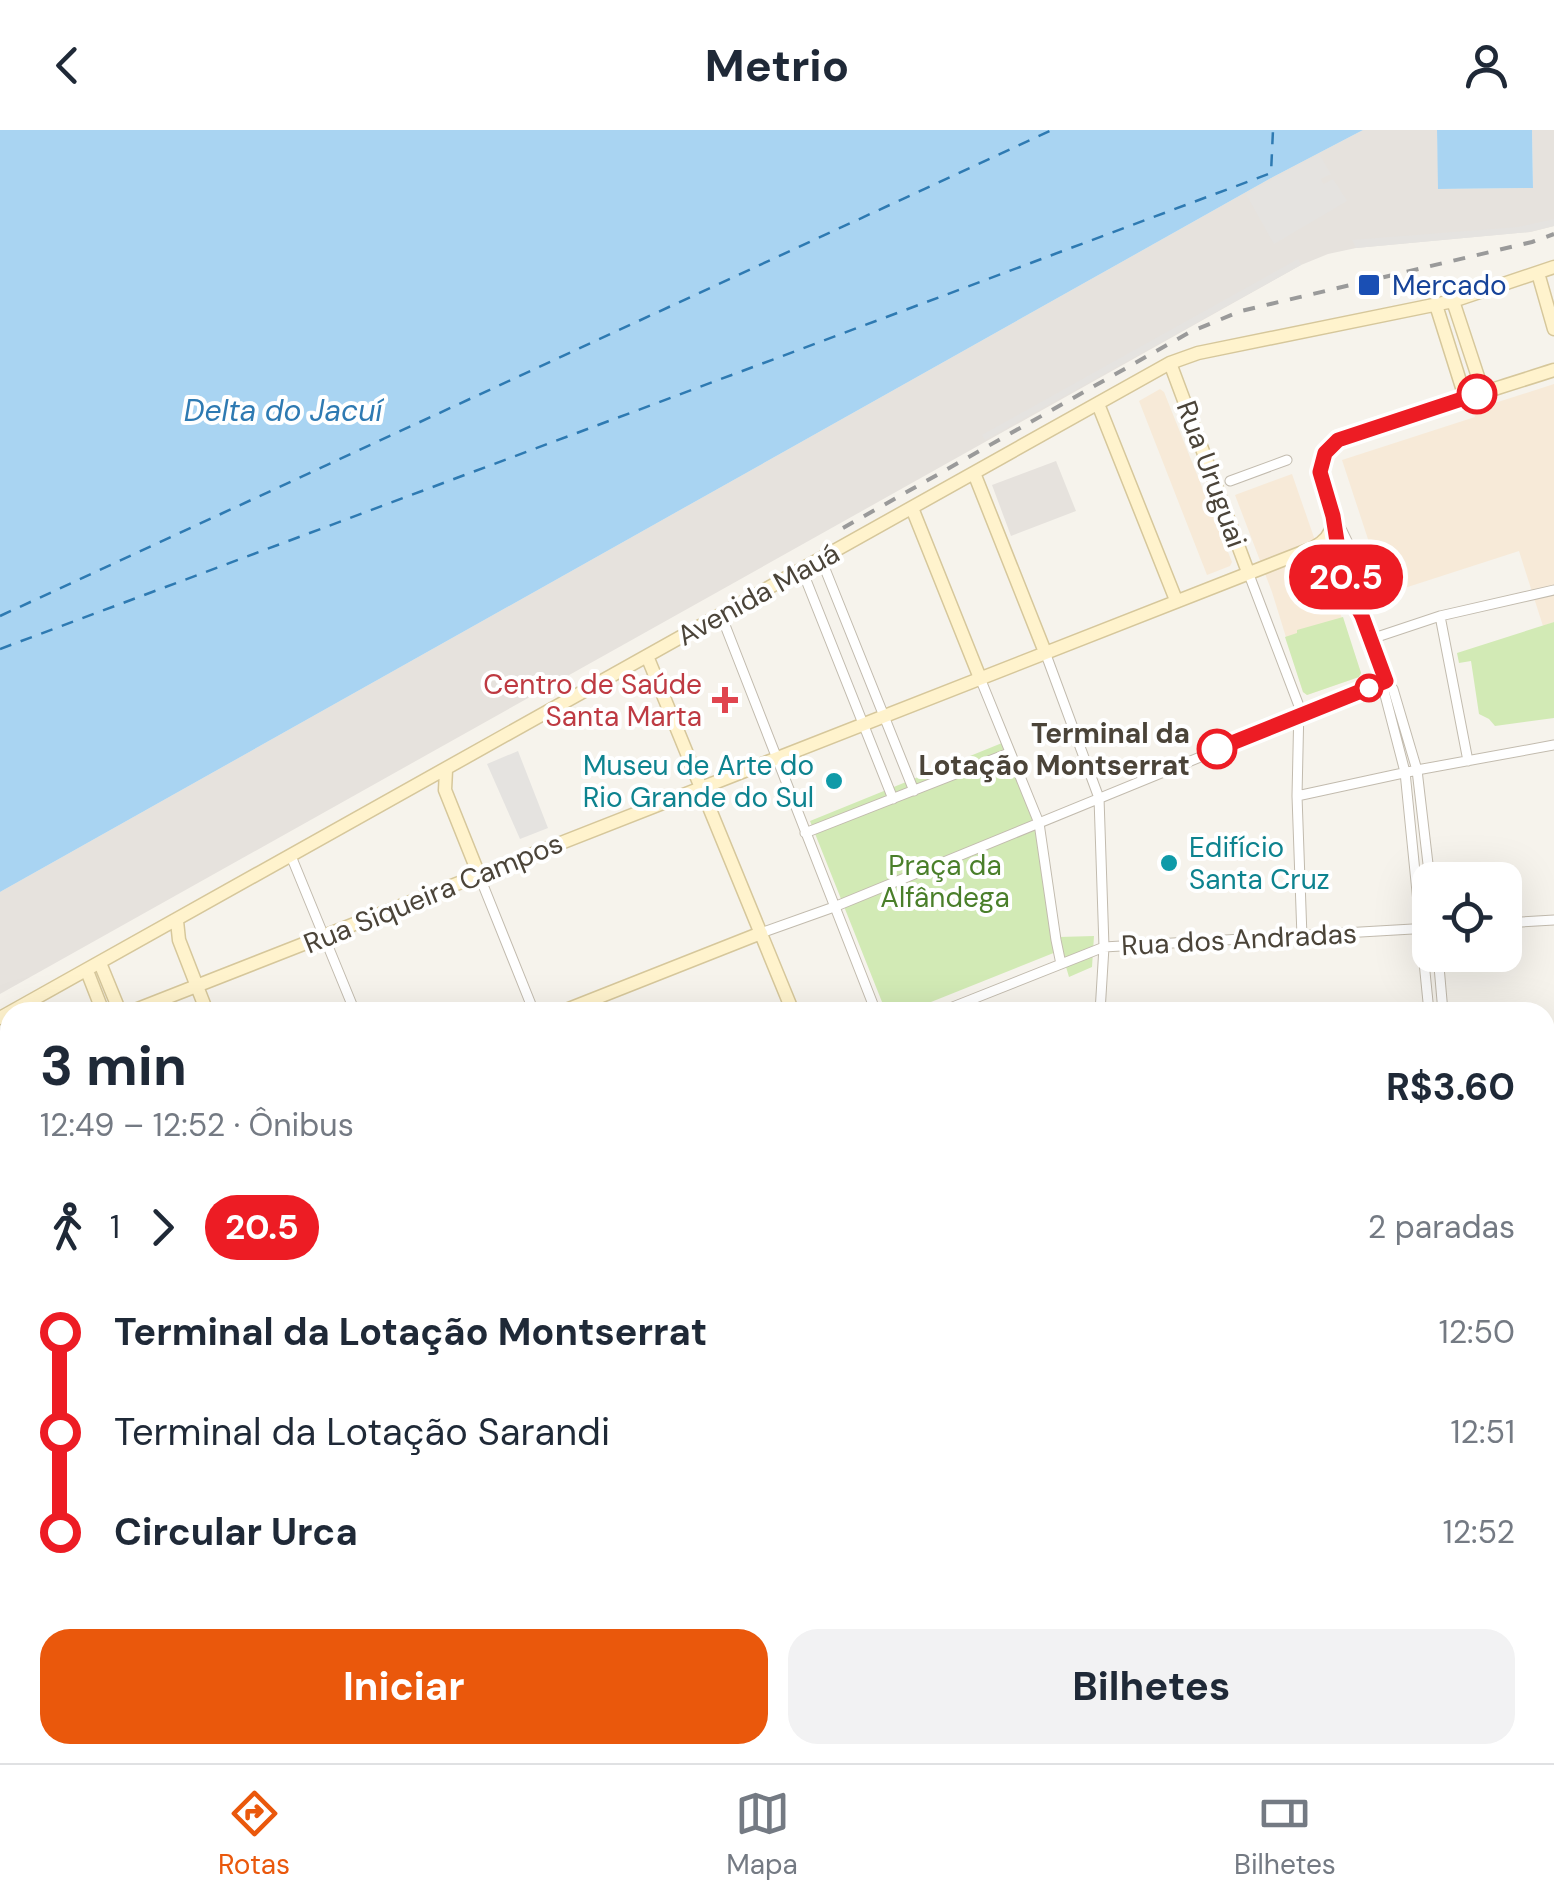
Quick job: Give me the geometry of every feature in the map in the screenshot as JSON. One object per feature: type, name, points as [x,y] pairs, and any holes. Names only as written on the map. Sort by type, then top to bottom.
[{"type":"main road","name":"Avenida Mauá","points":[[29,1002],[1170,363],[1453,301],[1554,266]]},
{"type":"main road","points":[[1538,274],[1554,329]]},
{"type":"main road","points":[[1453,301],[1483,392]]},
{"type":"main road","points":[[1436,305],[1465,397]]},
{"type":"main road","name":"Rua Uruguai","points":[[1170,363],[1248,572]]},
{"type":"main road","points":[[1333,516],[1320,472],[1325,453],[1338,440],[1554,370]]},
{"type":"main road","points":[[1098,404],[1176,600]]},
{"type":"main road","points":[[974,473],[1044,652]]},
{"type":"main road","points":[[912,508],[980,678]]},
{"type":"main road","name":"Rua Siqueira Campos","points":[[156,1002],[1321,543],[1332,530],[1333,516]]},
{"type":"main road","points":[[648,656],[789,1002]]},
{"type":"main road","points":[[446,770],[445,790],[479,875]]},
{"type":"main road","points":[[177,921],[178,940],[203,1002]]},
{"type":"main road","points":[[586,1002],[761,933]]},
{"type":"main road","points":[[100,963],[116,1002]]},
{"type":"main road","points":[[86,971],[99,1002]]},
{"type":"street","points":[[1230,481],[1287,460]]},
{"type":"street","points":[[1333,516],[1350,594],[1393,690],[1417,770],[1428,862]]},
{"type":"street","points":[[821,559],[914,791]]},
{"type":"street","points":[[802,570],[893,799]]},
{"type":"street","name":"Rua Uruguai","points":[[1248,572],[1299,706],[1297,796],[1302,937]]},
{"type":"street","points":[[1371,639],[1440,616],[1554,590]]},
{"type":"street","points":[[721,615],[872,1002]]},
{"type":"street","points":[[1440,616],[1468,761]]},
{"type":"street","points":[[1044,652],[1098,798],[1104,947],[1101,1002]]},
{"type":"street","points":[[980,678],[1038,823],[1062,964]]},
{"type":"street","points":[[761,933],[834,907],[1386,681]]},
{"type":"street","points":[[1386,681],[1384,692],[1405,772],[1419,862]]},
{"type":"street","points":[[874,751],[894,743]]},
{"type":"street","points":[[1297,796],[1554,745]]},
{"type":"street","points":[[805,834],[1010,753]]},
{"type":"street","points":[[883,774],[904,767]]},
{"type":"street","points":[[291,856],[350,1002]]},
{"type":"street","points":[[479,875],[530,1002]]},
{"type":"street","points":[[1522,922],[1554,920]]},
{"type":"street","name":"Rua dos Andradas","points":[[965,1002],[1104,947],[1412,929]]},
{"type":"street","points":[[1427,972],[1428,1002]]},
{"type":"street","points":[[1440,972],[1442,1002]]},
{"type":"shaded area","points":[[1363,130],[1437,130],[1439,189],[1533,188],[1532,130],[1554,130],[1554,226],[1530,232],[1356,248],[1301,265],[0,994],[0,892]]},
{"type":"shaded area","points":[[1319,154],[1331,174],[1322,182],[1333,179],[1347,201],[1274,244],[1246,194]]},
{"type":"shaded area","points":[[1554,219],[1554,226],[1530,232],[1356,248],[1352,240],[1518,227]]},
{"type":"shaded area","points":[[1298,259],[1301,265],[985,440],[982,435]]},
{"type":"shaded area","points":[[1554,384],[1554,622],[1543,626],[1519,551],[1386,594],[1342,460],[1475,417],[1473,410]]},
{"type":"shaded area","points":[[1160,389],[1232,562],[1207,575],[1139,401]]},
{"type":"shaded area","points":[[1056,461],[1076,511],[1011,536],[992,485]]},
{"type":"shaded area","points":[[1292,474],[1361,673],[1307,695],[1235,495]]},
{"type":"shaded area","points":[[518,751],[548,828],[520,839],[487,764]]},
{"type":"green space","points":[[1343,617],[1361,673],[1307,695],[1285,637]]},
{"type":"green space","points":[[1554,622],[1554,718],[1495,726],[1479,714],[1471,661],[1459,663],[1457,653]]},
{"type":"green space","name":"Praça da Alfândega","points":[[1002,743],[1048,852],[1059,937],[1094,936],[1092,967],[1069,977],[1061,950],[931,1002],[882,1002],[810,821]]},
{"type":"water","name":"Delta do Jacuí","points":[[0,130],[1363,130],[0,892]]},
{"type":"water","points":[[1437,130],[1532,130],[1533,188],[1438,189]]},
{"type":"ferry route","points":[[0,616],[1052,130]]},
{"type":"ferry route","points":[[0,649],[1271,173],[1273,130]]},
{"type":"railway","points":[[843,528],[1190,332],[1241,311],[1554,234]]},
{"type":"bus line","name":"20.5","points":[[1217,749],[1386,681],[1350,594],[1320,472],[1321,461],[1338,440],[1477,394]]},
{"type":"place","name":"Mercado","points":[[1369,285]]},
{"type":"place","name":"Centro de Saúde Santa Marta","points":[[725,700]]},
{"type":"place","name":"Terminal da Lotação Montserrat","points":[[1217,749]]},
{"type":"place","name":"Museu de Arte do Rio Grande do Sul","points":[[834,781]]},
{"type":"place","name":"Edifício Santa Cruz","points":[[1169,863]]}]
